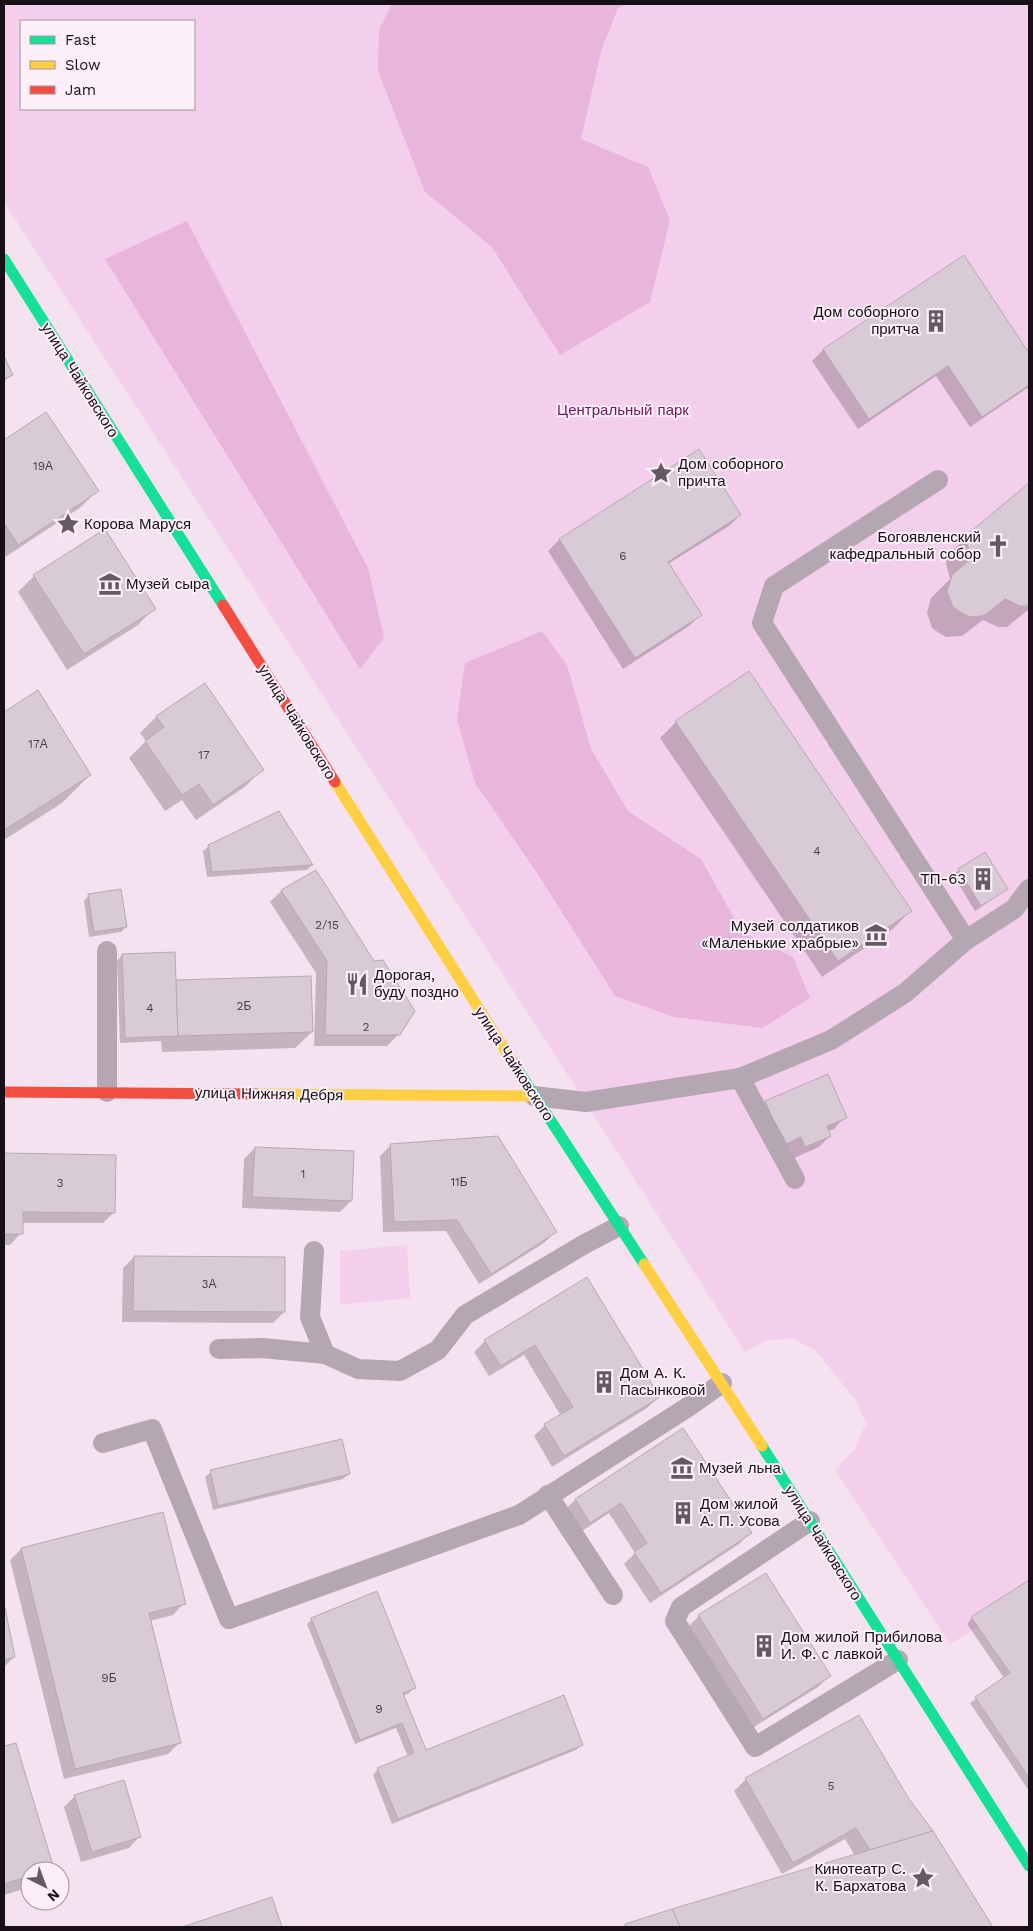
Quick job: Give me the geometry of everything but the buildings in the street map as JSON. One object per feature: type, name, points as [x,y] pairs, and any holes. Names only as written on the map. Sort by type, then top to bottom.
[{"type":"main road","name":"улица Чайковского","points":[[4,259],[534,1096],[722,1383],[1029,1866]]},
{"type":"main road","name":"улица Нижняя Дебря","points":[[4,1092],[534,1096]]},
{"type":"lane","points":[[938,480],[774,586],[762,623],[966,940]]},
{"type":"lane","points":[[534,1096],[586,1102],[740,1078],[831,1040],[905,993],[966,940],[1014,908],[1029,889]]},
{"type":"lane","points":[[107,951],[107,1092]]},
{"type":"lane","points":[[740,1078],[795,1179]]},
{"type":"lane","points":[[220,1350],[262,1348],[325,1354],[358,1368],[400,1371],[438,1350],[465,1315],[583,1245],[619,1226]]},
{"type":"lane","points":[[314,1251],[310,1317],[325,1354]]},
{"type":"lane","points":[[103,1443],[152,1428],[229,1619],[519,1515],[688,1407],[722,1383]]},
{"type":"lane","points":[[548,1495],[613,1595]]},
{"type":"lane","points":[[810,1521],[681,1607],[675,1621],[755,1747],[898,1660]]},
{"type":"green space","name":"Центральный парк","points":[[4,4],[1029,4],[1029,1621],[1017,1604],[950,1644],[835,1470],[853,1451],[866,1424],[856,1401],[816,1351],[792,1338],[765,1341],[745,1352],[4,202]]},
{"type":"green space","points":[[407,1245],[410,1298],[340,1305],[340,1251]]},
{"type":"shaded area","points":[[392,4],[627,4],[618,8],[602,48],[581,139],[648,167],[670,220],[650,302],[560,355],[492,247],[425,192],[378,71],[379,29]]},
{"type":"shaded area","points":[[187,221],[368,568],[384,638],[360,669],[105,259]]},
{"type":"shaded area","points":[[542,631],[567,665],[591,749],[628,811],[701,859],[742,932],[793,957],[810,998],[762,1028],[674,1017],[615,996],[539,876],[475,783],[457,719],[465,663]]},
{"type":"traffic: fast","points":[[4,259],[223,605]]},
{"type":"traffic: fast","points":[[512,1061],[644,1264]]},
{"type":"traffic: fast","points":[[762,1446],[1029,1866]]},
{"type":"traffic: slow","points":[[335,782],[512,1061]]},
{"type":"traffic: slow","points":[[256,1094],[534,1096]]},
{"type":"traffic: slow","points":[[644,1264],[762,1446]]},
{"type":"traffic: jam","points":[[223,605],[335,782]]},
{"type":"traffic: jam","points":[[4,1092],[256,1094]]},
{"type":"place","name":"Дом соборного притча","points":[[936,321]]},
{"type":"place","name":"Дом соборного причта","points":[[661,473]]},
{"type":"place","name":"Корова Маруся","points":[[68,524]]},
{"type":"place","name":"Богоявленский кафедральный собор","points":[[998,546]]},
{"type":"place","name":"Музей сыра","points":[[110,584]]},
{"type":"place","name":"ТП-63","points":[[983,879]]},
{"type":"place","name":"Музей солдатиков «Маленькие храбрые»","points":[[876,935]]},
{"type":"place","name":"Дорогая, буду поздно","points":[[357,984]]},
{"type":"place","name":"Дом А. К. Пасынковой","points":[[604,1382]]},
{"type":"place","name":"Музей льна","points":[[682,1468]]},
{"type":"place","name":"Дом жилой А. П. Усова","points":[[683,1513]]},
{"type":"place","name":"Дом жилой Прибилова И. Ф. с лавкой","points":[[764,1646]]},
{"type":"place","name":"Кинотеатр С. К. Бархатова","points":[[923,1878]]}]
